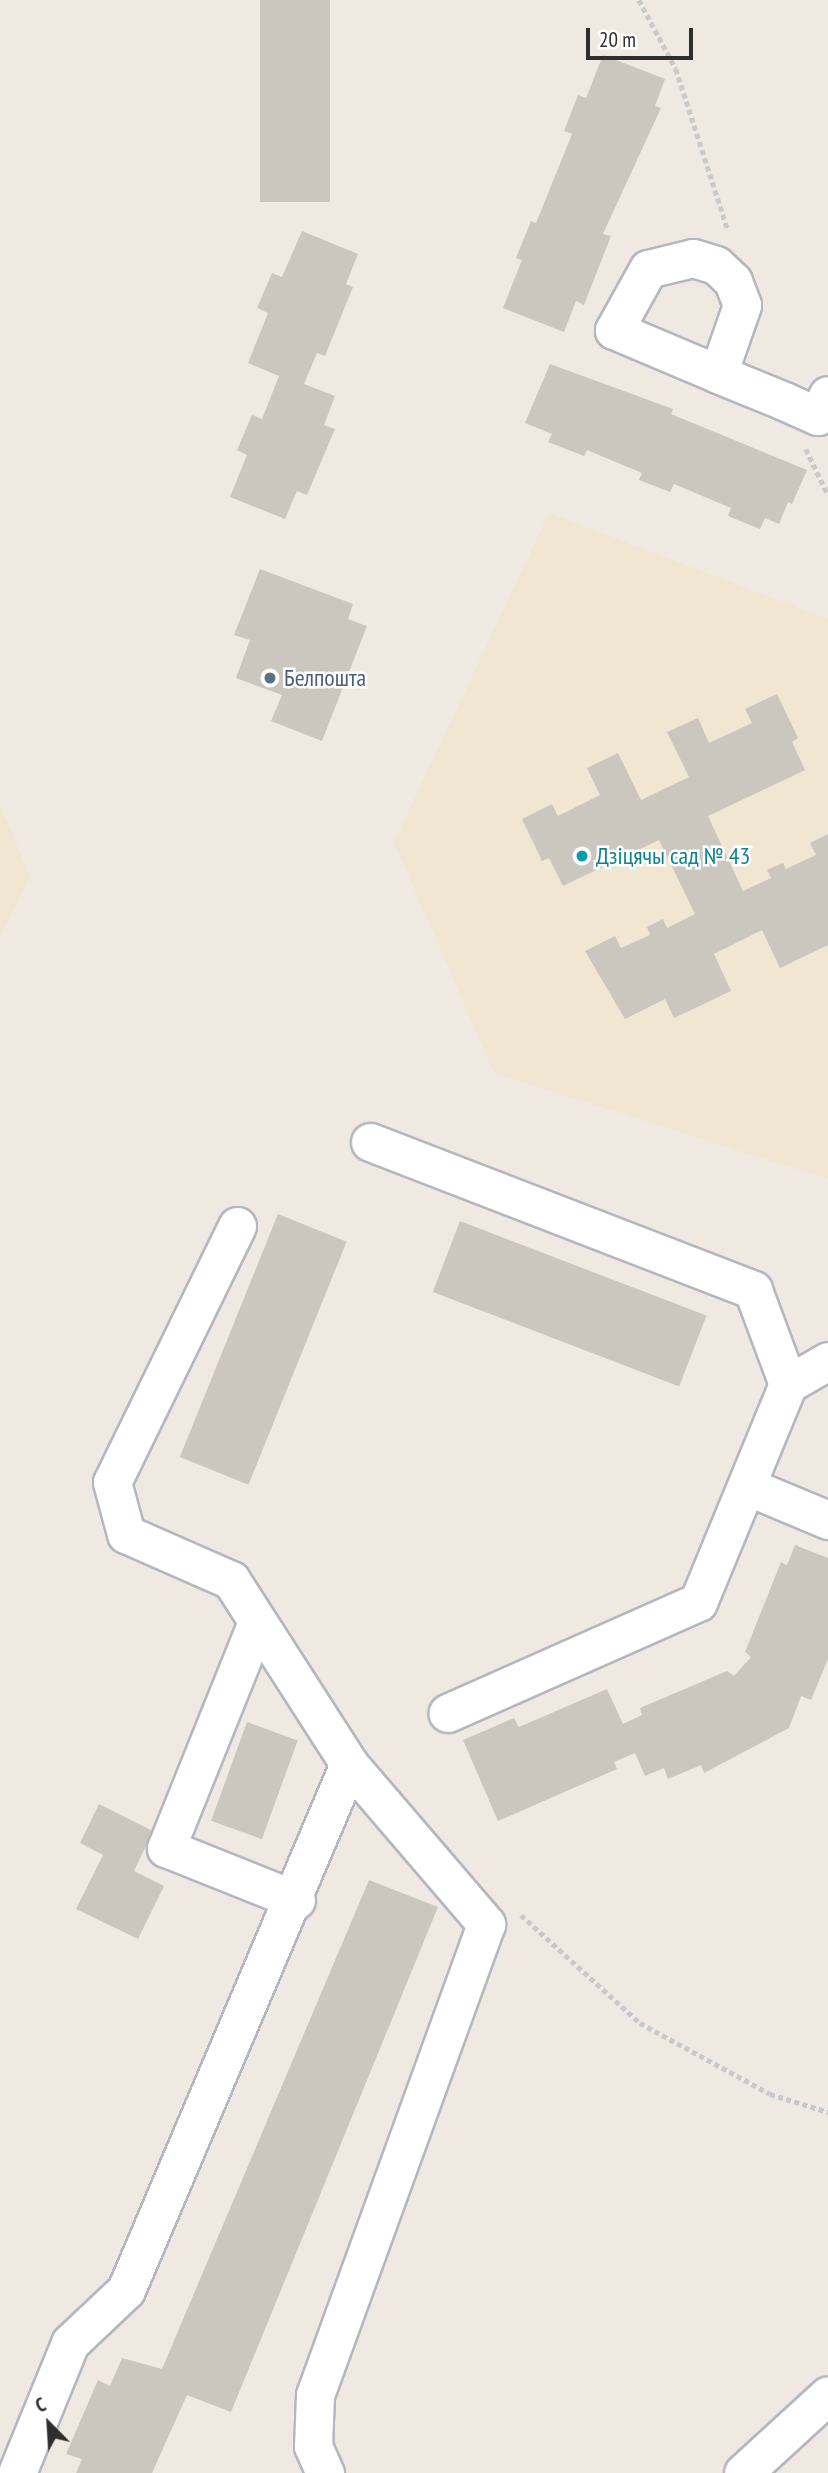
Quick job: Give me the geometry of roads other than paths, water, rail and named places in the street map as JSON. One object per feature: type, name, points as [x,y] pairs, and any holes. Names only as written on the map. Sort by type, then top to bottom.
[{"type":"street","points":[[718,374],[818,416],[828,395]]},
{"type":"street","points":[[370,1142],[753,1290],[788,1384]]},
{"type":"street","points":[[237,1226],[112,1482],[126,1534],[231,1580],[349,1764],[486,1924],[315,2395],[313,2446],[325,2473]]},
{"type":"street","points":[[448,1713],[698,1602],[749,1487],[788,1384],[828,1362]]},
{"type":"street","points":[[749,1487],[828,1520]]},
{"type":"street","points":[[257,1622],[166,1848],[296,1900]]},
{"type":"street","points":[[17,2473],[69,2343],[126,2290],[296,1900],[349,1764]]},
{"type":"street","points":[[743,2473],[828,2395]]},
{"type":"place","name":"Белпошта","points":[[270,678]]},
{"type":"place","name":"Дзіцячы сад № 43","points":[[582,856]]}]
